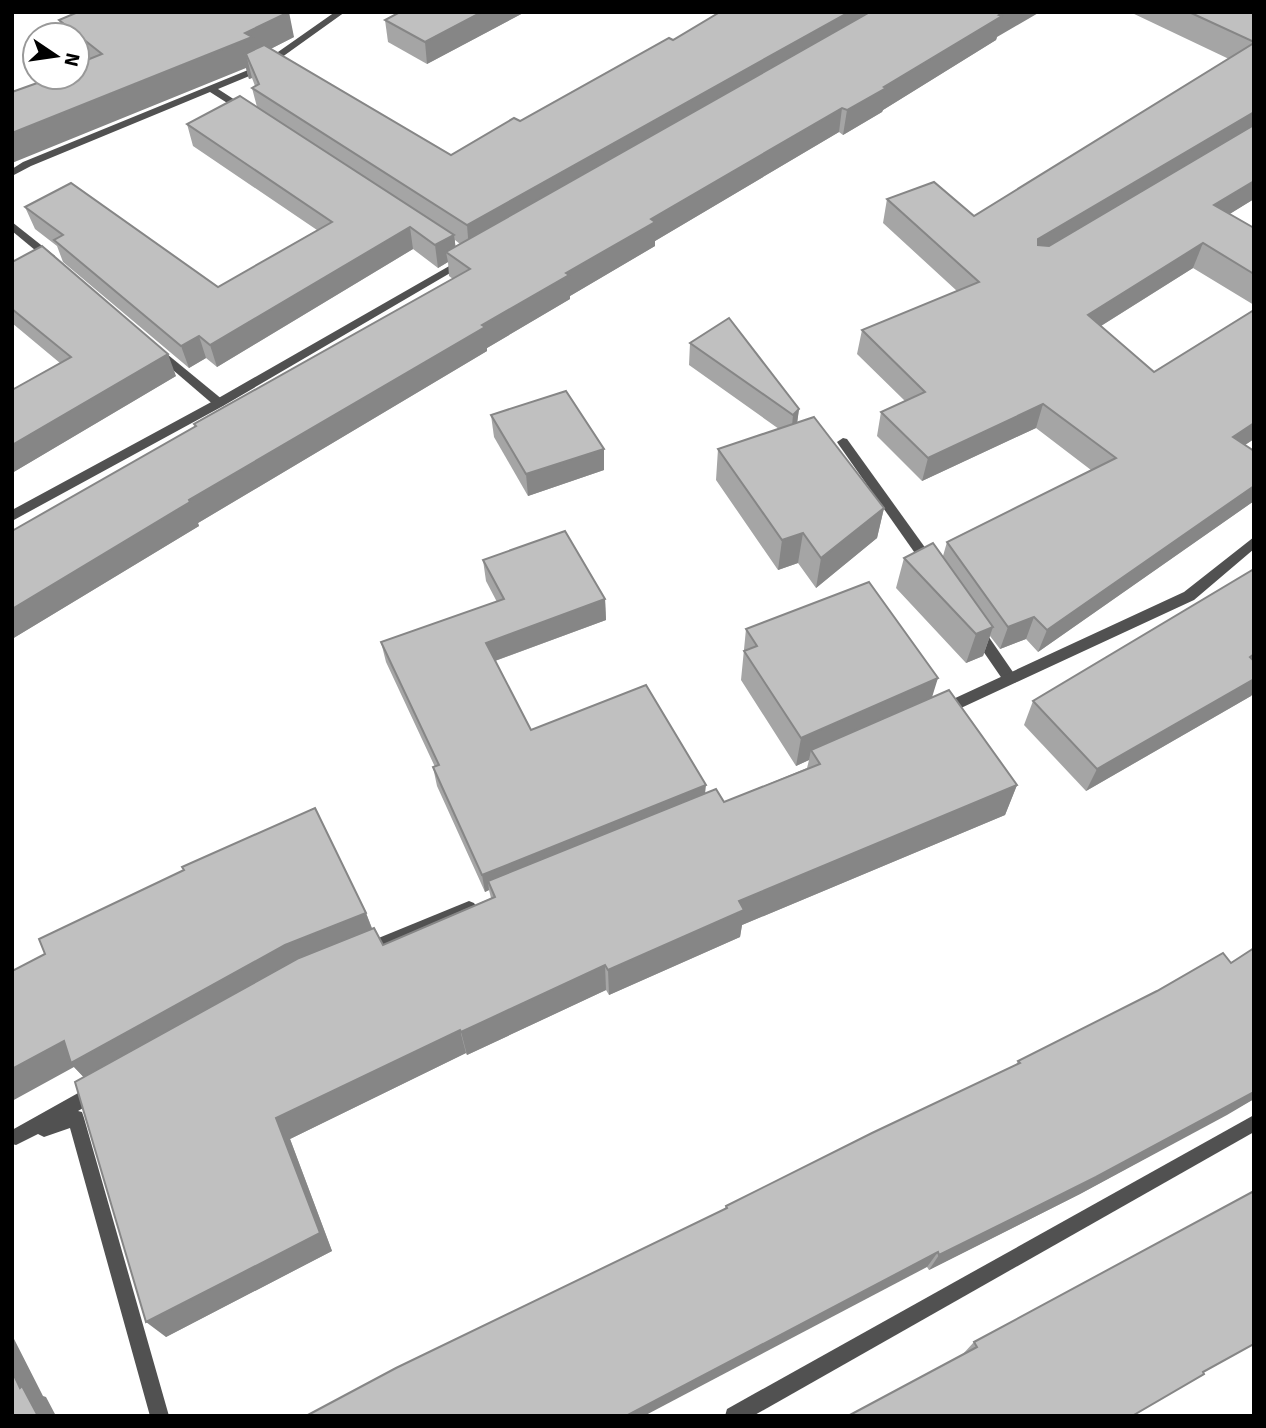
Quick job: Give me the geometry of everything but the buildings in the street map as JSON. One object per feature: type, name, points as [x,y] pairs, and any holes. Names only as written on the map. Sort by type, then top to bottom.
[{"type":"street","points":[[12,173],[27,164],[261,68],[341,12]]},
{"type":"street","points":[[212,89],[259,120]]},
{"type":"street","points":[[12,225],[64,270]]},
{"type":"street","points":[[457,249],[469,257]]},
{"type":"street","points":[[12,516],[219,403],[481,250]]},
{"type":"street","points":[[146,341],[219,403]]},
{"type":"street","points":[[843,442],[939,578]]},
{"type":"street","points":[[923,719],[1189,596],[1254,542]]},
{"type":"street","points":[[970,623],[1010,679]]},
{"type":"street","points":[[354,955],[481,904]]},
{"type":"street","points":[[14,1138],[108,1084]]},
{"type":"street","points":[[14,1138],[76,1118],[160,1416]]},
{"type":"street","points":[[734,1416],[1254,1123]]}]
